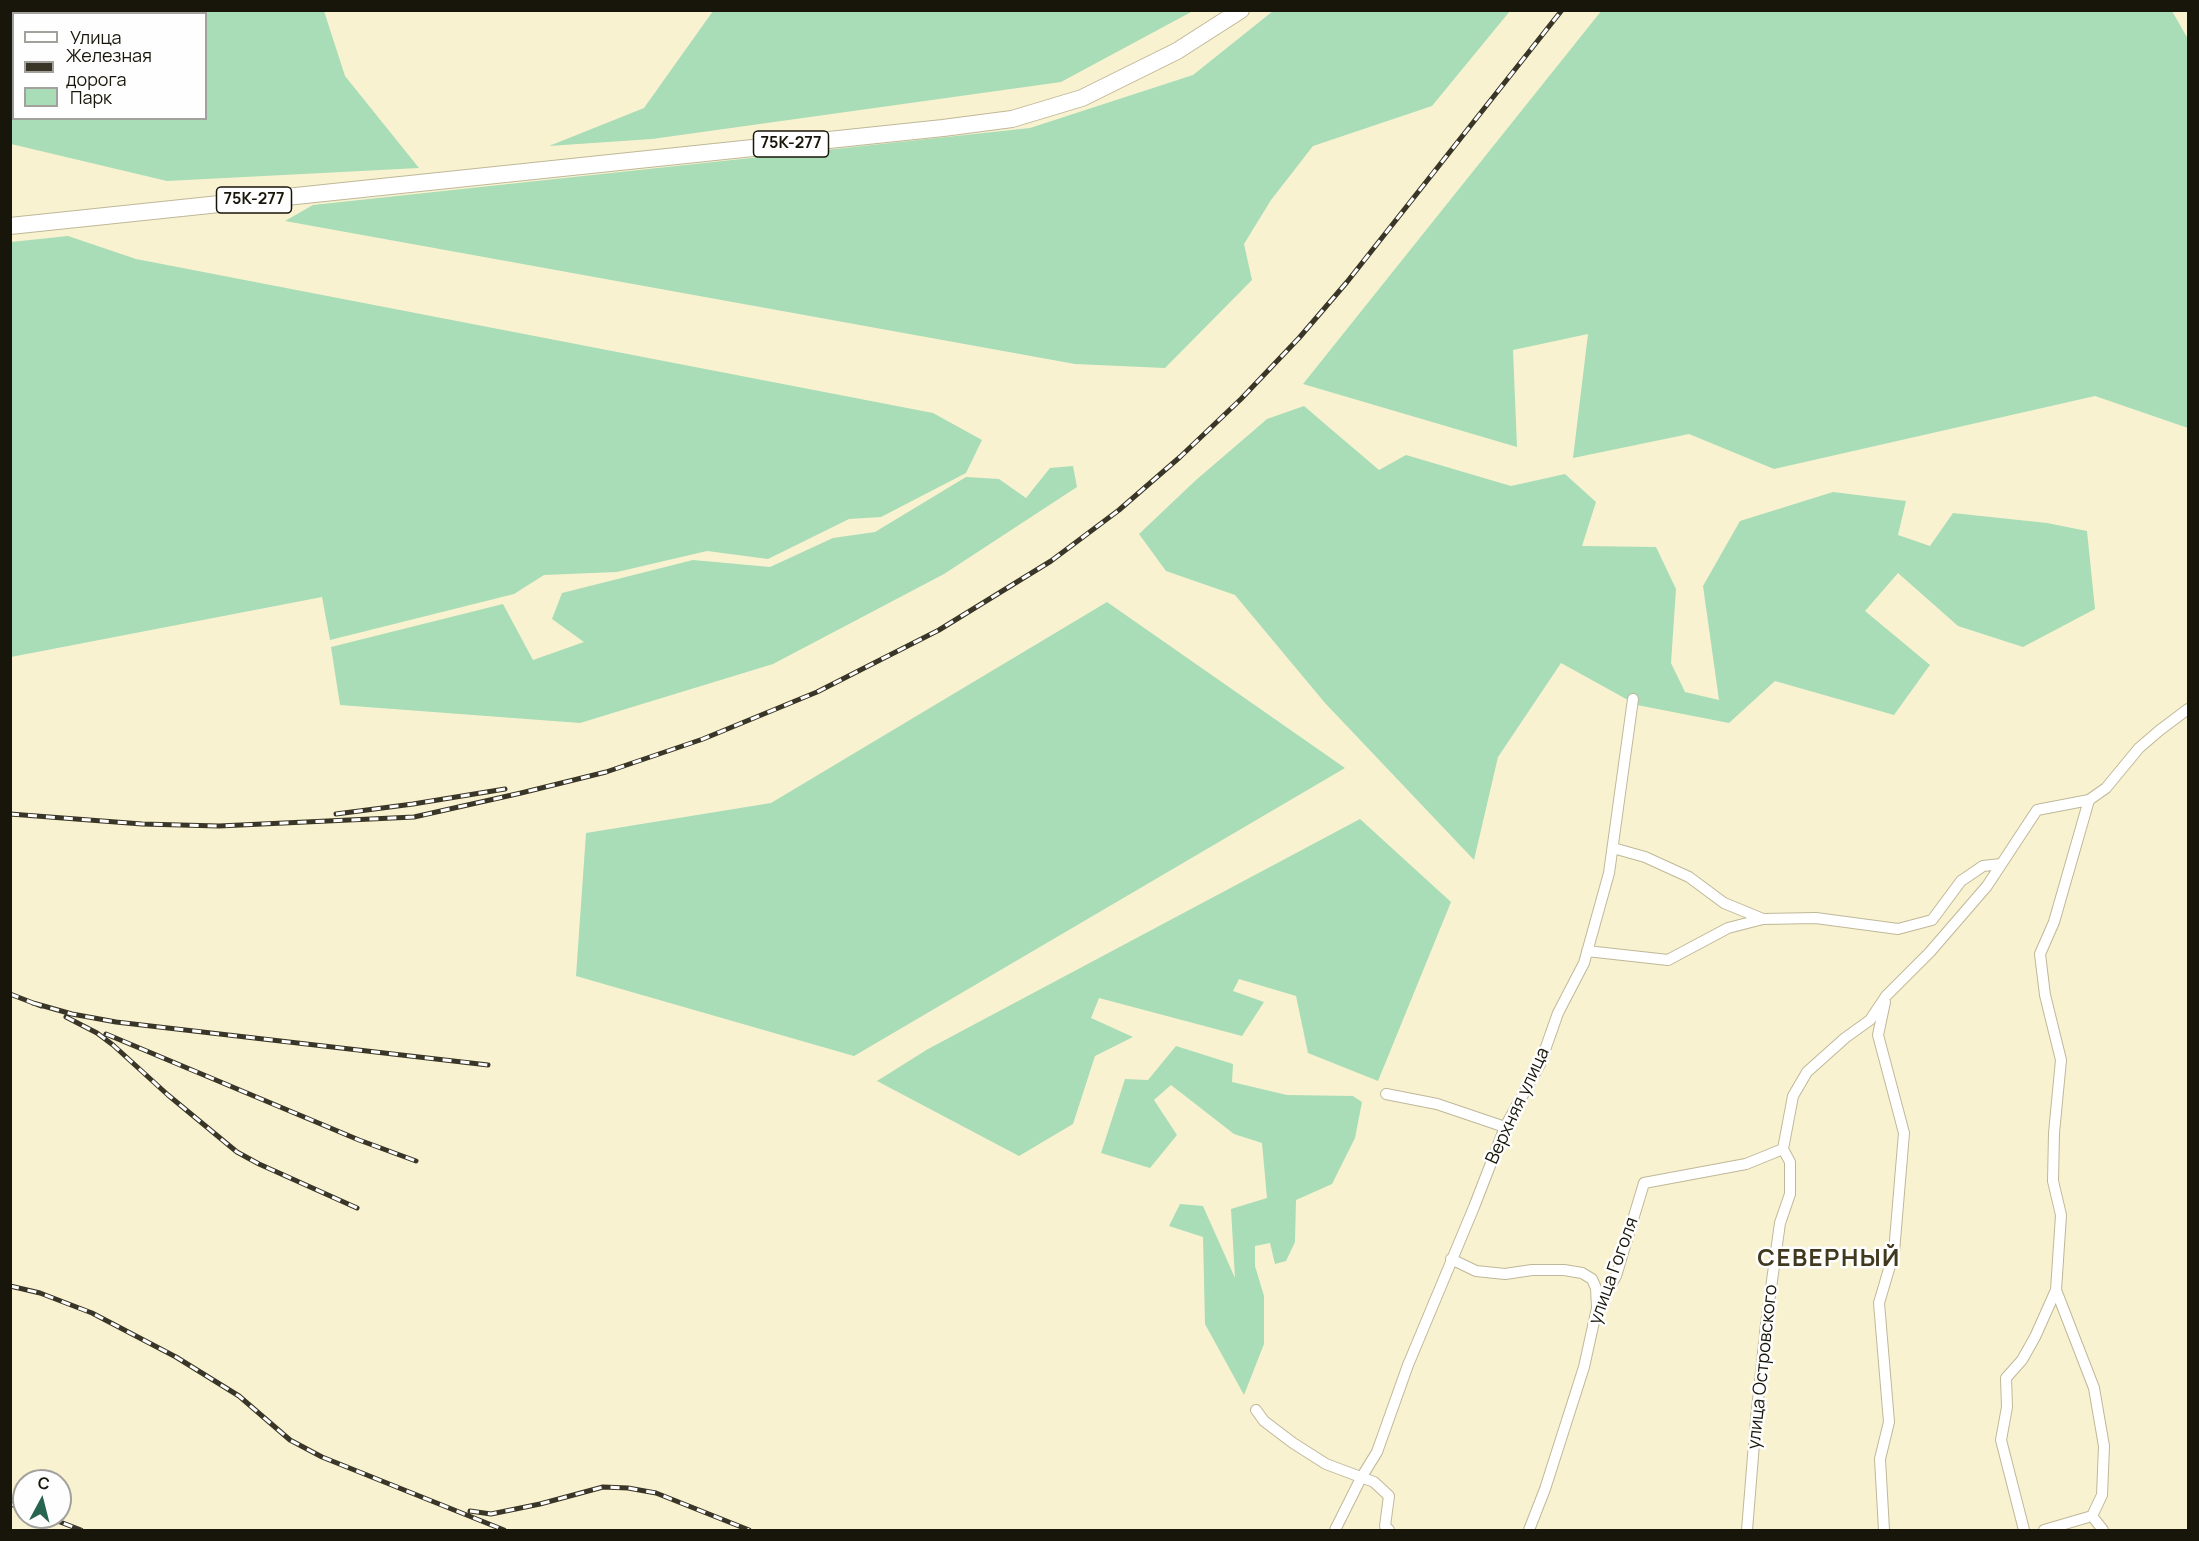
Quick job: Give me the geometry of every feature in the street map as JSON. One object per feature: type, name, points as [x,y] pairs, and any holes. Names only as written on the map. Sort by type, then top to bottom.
[{"type":"main road","name":"75К-277","points":[[10,226],[1012,119],[1082,98],[1176,51],[1241,10]]},
{"type":"street","name":"Верхняя улица","points":[[1335,1530],[1377,1452],[1408,1365],[1505,1127],[1540,1064],[1558,1013],[1584,963],[1609,873],[1633,699]]},
{"type":"street","points":[[2024,1530],[2001,1440],[2007,1407],[2006,1378],[2022,1360],[2031,1345],[2056,1290],[2061,1215],[2053,1181],[2054,1133],[2061,1060],[2045,995],[2040,954],[2054,922],[2089,800],[2106,788],[2139,748],[2188,709]]},
{"type":"street","name":"улица Островского","points":[[1747,1530],[1766,1324],[1780,1223],[1790,1194],[1790,1162],[1783,1149],[1793,1096],[1807,1072],[1845,1038],[1870,1020],[1886,996],[1930,952],[1987,885],[2037,810],[2089,800]]},
{"type":"street","points":[[1612,848],[1645,857],[1689,877],[1724,903],[1763,919]]},
{"type":"street","points":[[1587,951],[1668,960],[1728,928],[1763,919],[1816,918],[1898,929],[1932,920],[1960,881],[1983,866],[2001,864]]},
{"type":"street","points":[[1884,1530],[1880,1459],[1888,1422],[1879,1303],[1894,1252],[1904,1133],[1878,1035],[1886,996]]},
{"type":"street","points":[[1386,1094],[1437,1104],[1505,1127]]},
{"type":"street","name":"улица Гоголя","points":[[1529,1530],[1545,1489],[1584,1366],[1597,1308],[1616,1276],[1644,1183],[1746,1164],[1783,1149]]},
{"type":"street","points":[[1451,1259],[1476,1271],[1505,1274],[1532,1270],[1564,1270],[1582,1273],[1592,1279],[1596,1288],[1597,1308]]},
{"type":"street","points":[[2044,1530],[2092,1516],[2102,1495],[2104,1446],[2094,1388],[2056,1290]]},
{"type":"street","points":[[1256,1410],[1264,1421],[1326,1464],[1374,1482],[1389,1496],[1385,1526],[1389,1530]]},
{"type":"street","points":[[2092,1516],[2103,1530]]},
{"type":"green space","points":[[1602,10],[2172,11],[2188,39],[2188,428],[2095,396],[1774,469],[1689,434],[1573,458],[1588,334],[1513,350],[1517,447],[1303,384]]},
{"type":"green space","points":[[324,11],[345,76],[419,168],[167,181],[11,144],[10,56],[12,49],[12,120],[207,120],[207,12],[24,12]]},
{"type":"green space","points":[[713,11],[1193,11],[1061,82],[652,139],[549,146],[644,108]]},
{"type":"green space","points":[[1273,11],[1510,11],[1432,106],[1313,146],[1271,200],[1244,244],[1252,280],[1165,368],[1075,364],[285,221],[313,205],[1030,128],[1193,75]]},
{"type":"green space","points":[[68,236],[136,259],[933,413],[982,440],[966,473],[881,517],[849,519],[768,559],[707,551],[617,572],[544,575],[514,594],[330,640],[322,597],[11,657],[11,242]]},
{"type":"green space","points":[[1304,406],[1379,470],[1406,455],[1511,486],[1565,474],[1596,502],[1582,546],[1656,547],[1676,589],[1671,663],[1685,692],[1719,700],[1703,586],[1740,521],[1833,492],[1906,501],[1898,535],[1930,546],[1953,513],[2047,523],[2087,531],[2095,609],[2023,647],[1958,626],[1898,573],[1865,611],[1930,665],[1894,715],[1775,681],[1729,723],[1637,705],[1561,663],[1498,757],[1474,860],[1325,703],[1235,595],[1166,571],[1139,534],[1196,480],[1267,419]]},
{"type":"green space","points":[[1073,466],[1077,487],[944,574],[773,664],[580,723],[340,705],[331,647],[503,604],[533,660],[584,642],[552,619],[562,593],[693,560],[770,567],[833,538],[875,532],[966,477],[999,479],[1026,498],[1050,468]]},
{"type":"green space","points":[[1107,602],[1345,768],[854,1056],[576,976],[586,833],[771,803]]},
{"type":"green space","points":[[1360,819],[1451,902],[1378,1081],[1308,1053],[1296,996],[1239,979],[1233,991],[1264,1002],[1242,1036],[1099,998],[1091,1018],[1133,1037],[1095,1056],[1073,1124],[1019,1156],[877,1081],[928,1049]]},
{"type":"green space","points":[[1176,1046],[1233,1064],[1232,1082],[1287,1095],[1353,1096],[1362,1102],[1355,1138],[1332,1184],[1296,1200],[1295,1242],[1286,1261],[1275,1264],[1270,1243],[1255,1246],[1255,1266],[1264,1296],[1264,1344],[1244,1395],[1205,1324],[1203,1237],[1169,1226],[1180,1204],[1203,1206],[1235,1278],[1231,1209],[1267,1198],[1262,1143],[1234,1134],[1171,1085],[1154,1100],[1177,1135],[1150,1168],[1101,1153],[1125,1079],[1148,1080]]},
{"type":"railway","points":[[10,814],[142,824],[219,826],[414,817],[606,772],[703,739],[817,692],[939,630],[1051,561],[1119,510],[1180,457],[1241,399],[1299,338],[1347,282],[1562,10]]},
{"type":"railway","points":[[336,814],[505,789]]},
{"type":"railway","points":[[10,994],[41,1006]]},
{"type":"railway","points":[[33,1003],[72,1014],[116,1022],[488,1065]]},
{"type":"railway","points":[[66,1017],[97,1033],[113,1045],[168,1095],[237,1152],[357,1208]]},
{"type":"railway","points":[[106,1034],[359,1140],[416,1161]]},
{"type":"railway","points":[[10,1286],[40,1293],[92,1313],[176,1357],[239,1396],[290,1440],[322,1457],[504,1530]]},
{"type":"railway","points":[[470,1511],[491,1514],[603,1487],[628,1488],[656,1493],[749,1530]]},
{"type":"railway","points":[[72,1527],[81,1530]]},
{"type":"district","name":"СЕВЕРНЫЙ","points":[[1829,1259]]}]
